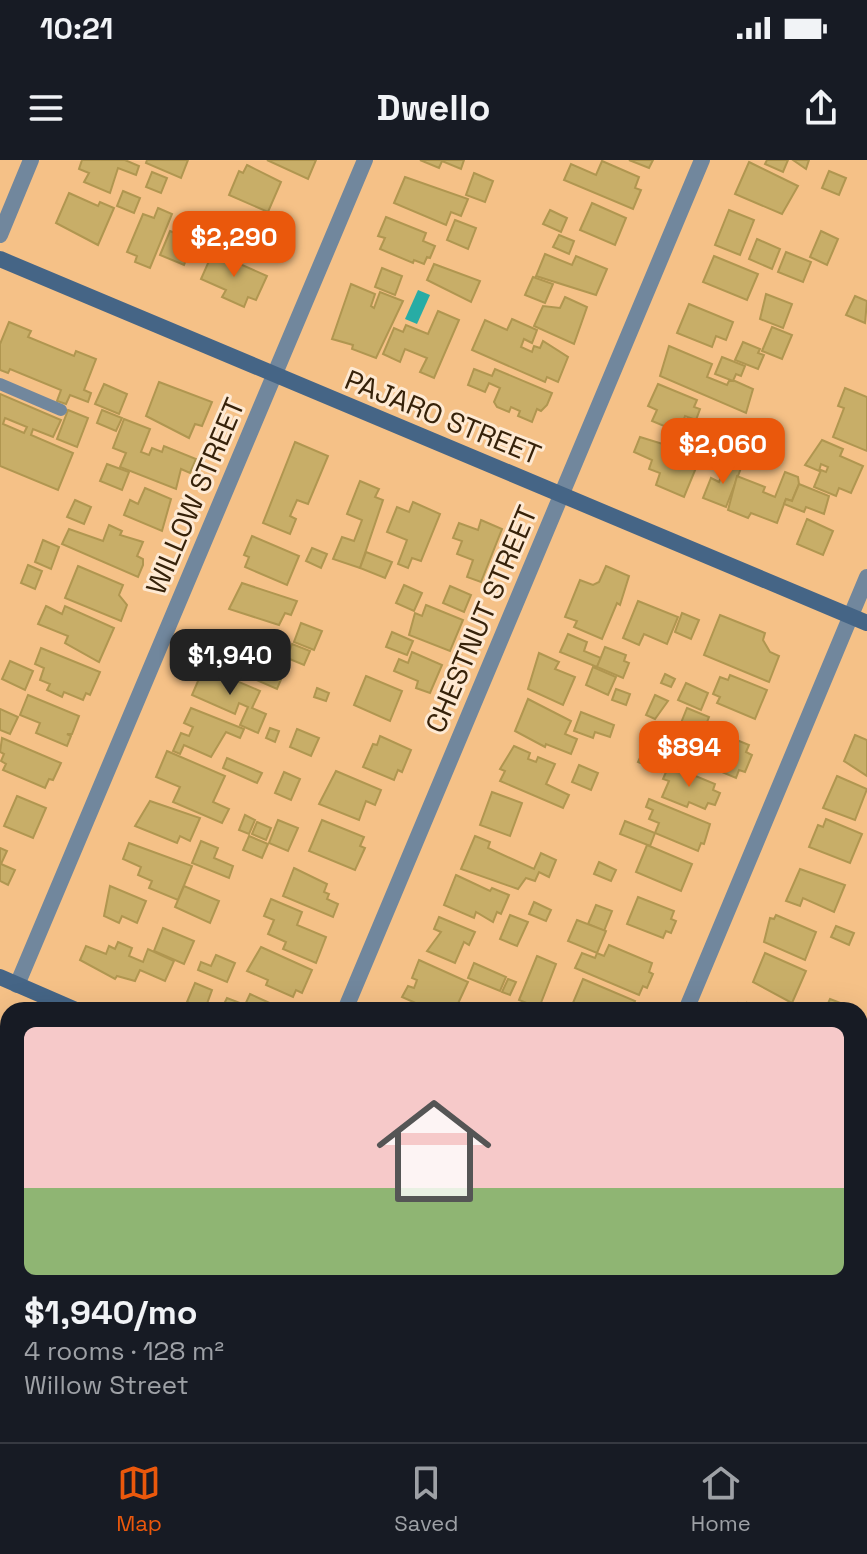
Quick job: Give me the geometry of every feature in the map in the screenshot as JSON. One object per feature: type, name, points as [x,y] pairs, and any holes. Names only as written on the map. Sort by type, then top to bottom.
[{"type":"street","points":[[0,235],[31,160]]},
{"type":"street","name":"WILLOW STREET","points":[[17,985],[365,160]]},
{"type":"street","name":"CHESTNUT STREET","points":[[348,1002],[702,160]]},
{"type":"street","name":"PAJARO STREET","points":[[0,259],[859,619]]},
{"type":"street","points":[[690,1002],[859,619],[867,577]]},
{"type":"street","points":[[0,977],[57,1002]]},
{"type":"lane","points":[[0,384],[61,410]]},
{"type":"water","points":[[418,290],[430,295],[417,324],[405,319]]},
{"type":"building","points":[[82,160],[125,160],[139,166],[136,175],[118,168],[110,193],[84,182],[89,173],[79,169]]},
{"type":"building","points":[[147,160],[188,160],[181,178],[146,163]]},
{"type":"building","points":[[267,160],[316,160],[308,179]]},
{"type":"building","points":[[420,160],[464,160],[461,169],[442,161],[439,168]]},
{"type":"building","points":[[629,160],[653,160],[649,168]]},
{"type":"building","points":[[767,160],[788,160],[783,172],[765,164]]},
{"type":"building","points":[[793,160],[809,160],[806,169]]},
{"type":"building","points":[[602,161],[639,177],[635,188],[641,190],[633,209],[564,180],[571,164],[596,175]]},
{"type":"building","points":[[749,162],[798,186],[782,214],[735,194]]},
{"type":"building","points":[[247,165],[281,182],[268,212],[229,195],[239,171],[243,173]]},
{"type":"building","points":[[829,171],[846,178],[839,195],[822,188]]},
{"type":"building","points":[[152,172],[167,178],[161,193],[146,187]]},
{"type":"building","points":[[474,173],[493,181],[485,202],[466,195]]},
{"type":"building","points":[[405,177],[468,199],[461,216],[451,212],[446,225],[394,203]]},
{"type":"building","points":[[123,191],[140,198],[134,213],[117,206]]},
{"type":"building","points":[[69,193],[98,206],[100,202],[114,208],[98,245],[56,223]]},
{"type":"building","points":[[592,203],[626,218],[615,245],[580,230]]},
{"type":"building","points":[[158,208],[172,214],[150,268],[135,262],[137,256],[127,252],[143,214],[154,218]]},
{"type":"building","points":[[550,210],[567,218],[561,232],[543,224]]},
{"type":"building","points":[[729,210],[754,220],[740,255],[715,245]]},
{"type":"building","points":[[249,213],[284,226],[279,237],[284,239],[276,258],[237,242]]},
{"type":"building","points":[[202,215],[221,222],[212,245],[193,238]]},
{"type":"building","points":[[386,217],[426,233],[423,241],[435,246],[424,264],[414,260],[413,263],[380,249],[385,238],[378,236]]},
{"type":"building","points":[[455,220],[476,228],[468,249],[447,240]]},
{"type":"building","points":[[170,231],[194,241],[184,265],[160,255]]},
{"type":"building","points":[[821,231],[838,239],[827,265],[810,257]]},
{"type":"building","points":[[559,235],[574,241],[569,254],[553,247]]},
{"type":"building","points":[[757,239],[780,249],[772,269],[749,259]]},
{"type":"building","points":[[194,241],[204,245],[200,254],[191,250]]},
{"type":"building","points":[[213,252],[267,276],[256,300],[248,297],[244,307],[222,297],[226,290],[201,279]]},
{"type":"building","points":[[786,252],[811,262],[803,282],[778,272]]},
{"type":"building","points":[[545,254],[572,265],[576,256],[607,269],[596,295],[536,276]]},
{"type":"building","points":[[714,256],[758,274],[747,300],[703,282]]},
{"type":"building","points":[[434,264],[480,281],[471,302],[427,280]]},
{"type":"building","points":[[382,268],[402,276],[395,295],[375,287]]},
{"type":"building","points":[[533,277],[553,284],[545,303],[525,295]]},
{"type":"building","points":[[351,284],[375,294],[371,306],[374,308],[380,292],[403,301],[376,358],[352,349],[353,345],[332,339]]},
{"type":"building","points":[[766,294],[792,304],[783,328],[760,319]]},
{"type":"building","points":[[855,296],[867,301],[865,323],[846,315]]},
{"type":"building","points":[[565,297],[587,307],[574,344],[534,326],[543,306],[560,308]]},
{"type":"building","points":[[689,304],[733,322],[726,340],[716,336],[712,347],[677,333]]},
{"type":"building","points":[[438,311],[459,320],[434,378],[420,372],[427,358],[405,349],[400,362],[383,354],[394,328],[403,332],[406,325],[428,334]]},
{"type":"building","points":[[512,319],[537,330],[532,343],[524,339],[521,347],[532,352],[534,346],[540,348],[543,341],[568,357],[558,382],[547,377],[545,382],[472,350],[485,320],[507,330]]},
{"type":"building","points":[[9,322],[31,331],[28,337],[74,356],[76,351],[96,359],[84,390],[91,393],[88,402],[70,395],[66,404],[57,401],[61,390],[10,369],[8,373],[0,370],[0,344]]},
{"type":"building","points":[[772,327],[792,335],[782,359],[762,351]]},
{"type":"building","points":[[743,342],[760,349],[758,353],[764,355],[758,369],[735,360]]},
{"type":"building","points":[[669,346],[712,364],[707,377],[727,385],[729,381],[735,381],[753,389],[746,413],[660,376]]},
{"type":"building","points":[[722,357],[745,366],[741,376],[736,374],[733,381],[715,374]]},
{"type":"building","points":[[474,369],[492,376],[495,369],[552,393],[547,405],[541,411],[537,409],[532,422],[518,416],[520,411],[511,407],[509,412],[497,407],[494,402],[500,388],[489,383],[485,392],[468,385]]},
{"type":"building","points":[[159,382],[212,402],[202,426],[195,424],[189,438],[146,416]]},
{"type":"building","points":[[104,384],[127,394],[119,414],[95,404]]},
{"type":"building","points":[[658,384],[697,400],[694,407],[700,409],[696,420],[685,416],[683,422],[692,426],[688,436],[652,421],[657,410],[648,406]]},
{"type":"building","points":[[845,388],[867,397],[867,451],[833,437],[844,408],[838,406]]},
{"type":"building","points":[[0,394],[61,420],[53,437],[33,429],[31,435],[73,453],[58,490],[0,466]],"holes":[[[5,418],[27,427],[24,433],[3,424]]]},
{"type":"building","points":[[68,410],[88,418],[77,447],[57,439]]},
{"type":"building","points":[[102,410],[122,418],[116,431],[97,423]]},
{"type":"building","points":[[124,419],[150,429],[141,452],[149,455],[152,448],[162,452],[164,446],[196,459],[190,473],[181,469],[176,489],[120,467],[126,453],[113,448]]},
{"type":"building","points":[[719,433],[727,436],[725,442],[733,445],[727,462],[711,455]]},
{"type":"building","points":[[640,437],[689,452],[686,458],[698,463],[684,497],[656,485],[660,473],[649,469],[652,460],[634,452]]},
{"type":"building","points":[[822,440],[843,449],[840,456],[863,466],[851,493],[839,488],[836,496],[814,487],[821,470],[826,472],[828,467],[821,464],[819,471],[805,465]]},
{"type":"building","points":[[295,442],[328,456],[308,504],[297,500],[290,516],[296,519],[290,534],[263,523]]},
{"type":"building","points":[[727,462],[741,468],[726,507],[703,498],[711,478],[719,482]]},
{"type":"building","points":[[107,464],[129,472],[122,490],[100,481]]},
{"type":"building","points":[[785,472],[798,477],[799,484],[792,501],[786,499],[777,523],[751,513],[748,518],[728,510],[737,476],[765,487],[763,492],[775,497]]},
{"type":"building","points":[[360,481],[379,489],[375,497],[383,500],[360,568],[333,559],[342,537],[354,541],[362,520],[347,514]]},
{"type":"building","points":[[799,484],[829,496],[824,514],[806,507],[804,512],[784,504],[786,499],[792,501]]},
{"type":"building","points":[[145,488],[171,499],[162,531],[124,515],[130,500],[138,504]]},
{"type":"building","points":[[75,500],[91,507],[84,524],[67,517]]},
{"type":"building","points":[[413,502],[440,514],[421,561],[412,558],[408,568],[398,564],[407,540],[387,532],[397,507],[409,512]]},
{"type":"building","points":[[807,519],[833,531],[823,555],[797,544]]},
{"type":"building","points":[[481,520],[502,529],[481,582],[467,577],[473,560],[457,554],[462,541],[453,538],[459,523],[478,530]]},
{"type":"building","points":[[109,525],[122,531],[120,535],[143,542],[137,556],[143,559],[138,577],[62,544],[69,529],[103,541]]},
{"type":"building","points":[[252,536],[299,556],[287,585],[245,567],[249,557],[244,555]]},
{"type":"building","points":[[43,540],[59,547],[51,569],[35,562]]},
{"type":"building","points":[[312,548],[327,554],[321,568],[306,561]]},
{"type":"building","points":[[366,552],[392,562],[385,578],[360,568]]},
{"type":"building","points":[[28,565],[42,571],[35,589],[21,583]]},
{"type":"building","points":[[78,566],[123,585],[119,595],[127,605],[121,621],[65,598]]},
{"type":"building","points":[[606,566],[629,576],[620,605],[617,603],[602,639],[574,627],[577,621],[565,617],[580,580],[593,585],[599,582]]},
{"type":"building","points":[[242,583],[297,601],[291,615],[285,613],[279,625],[229,609]]},
{"type":"building","points":[[404,585],[422,593],[414,611],[396,603]]},
{"type":"building","points":[[450,586],[471,595],[464,612],[443,603]]},
{"type":"building","points":[[638,601],[678,617],[667,644],[644,634],[639,645],[623,638]]},
{"type":"building","points":[[426,605],[463,620],[450,651],[409,635],[415,613],[422,616]]},
{"type":"building","points":[[46,606],[62,614],[65,606],[114,628],[99,662],[65,643],[68,636],[38,624]]},
{"type":"building","points":[[682,613],[699,620],[691,639],[675,632]]},
{"type":"building","points":[[720,615],[765,633],[763,640],[770,652],[779,656],[769,682],[704,655]]},
{"type":"building","points":[[301,623],[322,631],[314,650],[294,642]]},
{"type":"building","points":[[392,632],[413,641],[407,655],[386,647]]},
{"type":"building","points":[[568,634],[587,642],[584,651],[601,658],[597,667],[560,652]]},
{"type":"building","points":[[223,640],[245,650],[247,644],[266,652],[260,665],[269,669],[272,664],[285,670],[277,689],[213,661]]},
{"type":"building","points":[[292,644],[310,651],[304,665],[287,658]]},
{"type":"building","points":[[605,647],[626,655],[624,661],[629,663],[623,678],[597,667]]},
{"type":"building","points":[[41,648],[100,672],[90,695],[86,693],[83,700],[64,692],[62,697],[47,690],[50,684],[40,680],[44,668],[35,664]]},
{"type":"building","points":[[412,652],[442,665],[430,693],[416,688],[418,681],[394,671],[399,659],[408,663]]},
{"type":"building","points":[[539,653],[559,662],[555,669],[575,677],[563,705],[528,689]]},
{"type":"building","points":[[10,661],[33,671],[25,690],[2,679]]},
{"type":"building","points":[[204,667],[260,691],[252,708],[266,714],[258,733],[240,725],[248,707],[239,703],[235,714],[192,695]]},
{"type":"building","points":[[593,667],[616,677],[608,695],[586,685]]},
{"type":"building","points":[[665,674],[675,679],[671,687],[661,683]]},
{"type":"building","points":[[730,675],[767,690],[755,719],[717,703],[720,697],[713,694],[720,677],[728,680]]},
{"type":"building","points":[[366,676],[402,691],[390,721],[354,705]]},
{"type":"building","points":[[686,683],[708,693],[701,710],[678,700]]},
{"type":"building","points":[[317,688],[329,693],[326,701],[314,697]]},
{"type":"building","points":[[616,689],[630,694],[626,705],[612,700]]},
{"type":"building","points":[[28,695],[79,716],[72,734],[67,734],[71,736],[67,746],[36,733],[40,723],[20,715]]},
{"type":"building","points":[[655,695],[668,701],[655,719],[646,715]]},
{"type":"building","points":[[528,699],[571,721],[565,734],[577,739],[571,754],[546,744],[545,747],[515,731]]},
{"type":"building","points":[[191,708],[244,729],[240,738],[226,732],[211,757],[184,745],[180,754],[173,751],[181,733],[189,736],[193,727],[184,723]]},
{"type":"building","points":[[687,708],[709,717],[703,732],[681,723]]},
{"type":"building","points":[[0,709],[18,717],[10,734],[0,730]]},
{"type":"building","points":[[581,712],[614,725],[610,737],[595,732],[593,738],[574,731]]},
{"type":"building","points":[[270,728],[279,731],[275,742],[266,738]]},
{"type":"building","points":[[297,729],[319,738],[311,756],[290,747]]},
{"type":"building","points":[[715,731],[749,745],[746,752],[752,755],[745,772],[739,770],[736,778],[684,756],[689,743],[700,738],[710,742]]},
{"type":"building","points":[[855,735],[867,740],[867,776],[844,761]]},
{"type":"building","points":[[380,736],[411,750],[402,772],[398,770],[394,780],[363,767]]},
{"type":"building","points":[[2,738],[61,763],[53,780],[49,779],[45,788],[3,770],[6,764],[1,761],[4,754],[0,752]]},
{"type":"building","points":[[648,741],[671,751],[661,772],[638,762]]},
{"type":"building","points":[[514,746],[530,753],[528,759],[536,762],[538,757],[555,764],[546,784],[569,795],[563,808],[500,781],[505,771],[500,769]]},
{"type":"building","points":[[167,751],[225,776],[213,802],[229,809],[222,823],[173,802],[180,787],[156,777]]},
{"type":"building","points":[[227,758],[262,773],[257,783],[223,768]]},
{"type":"building","points":[[579,765],[598,773],[591,790],[572,782]]},
{"type":"building","points":[[669,765],[715,784],[713,790],[720,793],[715,805],[708,803],[705,809],[689,802],[687,807],[662,797],[669,781],[663,779]]},
{"type":"building","points":[[336,771],[381,790],[375,805],[366,801],[359,820],[319,804]]},
{"type":"building","points":[[284,772],[300,779],[291,800],[275,793]]},
{"type":"building","points":[[837,776],[867,789],[855,820],[823,808]]},
{"type":"building","points":[[492,792],[522,803],[510,836],[480,825]]},
{"type":"building","points":[[17,796],[46,808],[33,838],[4,826]]},
{"type":"building","points":[[649,799],[710,824],[704,844],[701,843],[698,851],[655,833],[659,823],[649,819],[653,810],[646,807]]},
{"type":"building","points":[[150,801],[200,818],[190,841],[180,836],[177,843],[135,826]]},
{"type":"building","points":[[245,815],[255,820],[249,834],[239,830]]},
{"type":"building","points":[[826,819],[862,834],[850,863],[809,847],[818,825],[823,827]]},
{"type":"building","points":[[278,820],[298,828],[288,851],[269,843]]},
{"type":"building","points":[[322,820],[364,837],[360,846],[365,848],[355,870],[309,851]]},
{"type":"building","points":[[625,821],[655,833],[650,846],[620,834]]},
{"type":"building","points":[[257,822],[271,828],[266,840],[252,834]]},
{"type":"building","points":[[249,836],[268,844],[262,858],[243,850]]},
{"type":"building","points":[[475,836],[490,842],[488,848],[534,869],[541,853],[556,860],[549,877],[539,872],[535,881],[526,878],[518,889],[461,869]]},
{"type":"building","points":[[201,841],[218,848],[214,858],[233,866],[229,878],[192,863]]},
{"type":"building","points":[[129,843],[192,866],[178,900],[149,888],[152,881],[138,875],[141,867],[123,859]]},
{"type":"building","points":[[647,845],[692,864],[681,891],[636,872]]},
{"type":"building","points":[[0,848],[7,851],[1,864],[15,870],[8,885],[0,881]]},
{"type":"building","points":[[599,862],[616,870],[611,881],[594,874]]},
{"type":"building","points":[[294,868],[327,884],[324,892],[329,894],[327,899],[338,904],[333,917],[283,896]]},
{"type":"building","points":[[800,869],[845,885],[834,912],[803,898],[800,906],[786,901]]},
{"type":"building","points":[[456,875],[490,891],[492,888],[509,895],[501,914],[497,912],[493,922],[476,912],[474,918],[444,905]]},
{"type":"building","points":[[110,886],[146,901],[137,923],[122,916],[119,923],[104,916]]},
{"type":"building","points":[[184,886],[219,901],[210,923],[175,907]]},
{"type":"building","points":[[638,897],[674,911],[671,919],[676,921],[671,933],[666,931],[663,938],[627,924]]},
{"type":"building","points":[[271,899],[302,912],[297,925],[326,937],[316,963],[283,949],[286,942],[268,934],[274,920],[264,916]]},
{"type":"building","points":[[534,902],[551,910],[546,921],[529,914]]},
{"type":"building","points":[[596,905],[612,911],[604,931],[588,924]]},
{"type":"building","points":[[510,915],[528,922],[517,946],[500,939]]},
{"type":"building","points":[[776,915],[816,932],[805,960],[764,942],[770,918],[774,919]]},
{"type":"building","points":[[439,917],[475,932],[469,945],[464,942],[455,963],[427,951],[441,932],[434,929]]},
{"type":"building","points":[[577,920],[606,931],[597,953],[568,941]]},
{"type":"building","points":[[836,926],[854,933],[849,945],[831,937]]},
{"type":"building","points":[[163,928],[194,941],[184,964],[154,951]]},
{"type":"building","points":[[118,942],[132,948],[129,956],[143,962],[148,949],[174,961],[165,981],[140,970],[135,981],[117,976],[115,979],[80,960],[86,946],[106,954],[109,946],[115,949]]},
{"type":"building","points":[[609,945],[652,963],[649,972],[653,974],[647,988],[643,986],[639,995],[575,968],[582,953],[595,958],[597,953],[604,956]]},
{"type":"building","points":[[261,947],[312,970],[302,993],[296,990],[293,997],[266,985],[268,980],[247,971]]},
{"type":"building","points":[[765,953],[806,971],[792,1002],[753,982]]},
{"type":"building","points":[[216,955],[235,963],[227,982],[198,970],[201,962],[211,966]]},
{"type":"building","points":[[537,956],[556,964],[541,1002],[519,1000]]},
{"type":"building","points":[[419,960],[468,982],[459,1002],[413,1002],[402,997],[408,986],[414,988],[417,980],[412,978]]},
{"type":"building","points":[[474,963],[506,977],[500,991],[468,978]]},
{"type":"building","points":[[508,979],[516,982],[510,995],[502,992]]},
{"type":"building","points":[[583,979],[635,1001],[635,1002],[573,1002]]},
{"type":"building","points":[[195,983],[212,990],[208,1002],[187,1002]]},
{"type":"building","points":[[250,994],[268,1002],[246,1002]]}]
